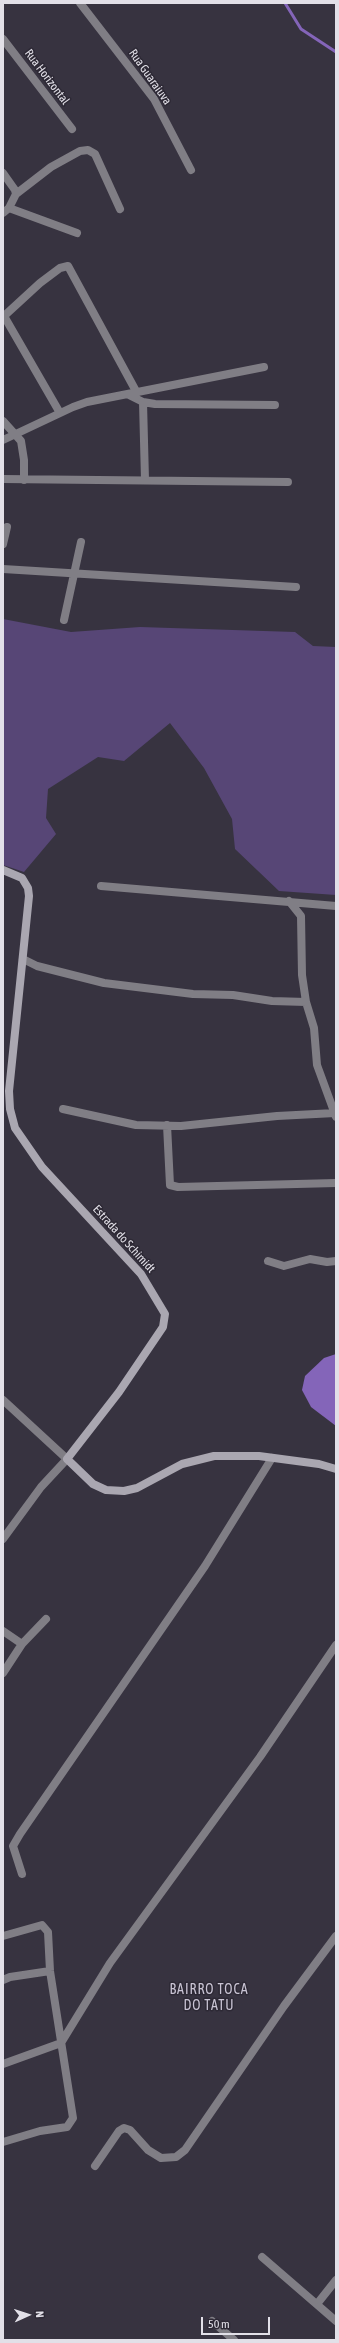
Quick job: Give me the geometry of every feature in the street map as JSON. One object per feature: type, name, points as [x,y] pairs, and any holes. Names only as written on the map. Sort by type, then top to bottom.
[{"type":"street","name":"Rua Guaraiuva","points":[[80,3],[154,99],[192,170]]},
{"type":"street","name":"Rua Horizontal","points":[[3,39],[72,129]]},
{"type":"street","points":[[76,233],[6,210],[15,192],[80,151],[88,150],[94,154],[120,209]]},
{"type":"street","points":[[3,173],[15,192]]},
{"type":"street","points":[[60,413],[3,317],[40,283],[60,268],[68,266],[133,394],[143,402],[275,405]]},
{"type":"street","points":[[3,440],[17,435],[60,413],[87,402],[264,368]]},
{"type":"street","points":[[143,402],[145,480]]},
{"type":"street","points":[[3,421],[17,435],[23,450],[24,480]]},
{"type":"street","points":[[3,479],[288,482]]},
{"type":"street","points":[[3,544],[8,527]]},
{"type":"street","points":[[64,620],[81,542]]},
{"type":"street","points":[[3,569],[296,587]]},
{"type":"street","name":"Estrada do Schimidt","points":[[3,870],[22,878],[28,888],[23,959],[9,1091],[10,1109],[15,1128],[42,1167],[141,1274],[163,1308],[165,1318],[162,1327],[119,1392],[67,1459]]},
{"type":"street","points":[[101,886],[336,906]]},
{"type":"street","points":[[63,1109],[136,1125],[167,1125],[336,1115],[318,1065],[314,1028],[306,1002],[302,975],[301,916],[289,901]]},
{"type":"street","points":[[23,959],[37,966],[104,983],[193,994],[233,995],[272,1001],[306,1002]]},
{"type":"street","points":[[167,1125],[170,1185],[178,1187],[336,1183]]},
{"type":"street","points":[[268,1261],[284,1266],[310,1259],[327,1262],[336,1261]]},
{"type":"street","points":[[3,1400],[93,1484],[106,1490],[124,1491],[137,1488],[182,1464],[201,1458],[233,1454],[319,1464],[336,1469]]},
{"type":"street","points":[[22,1874],[13,1846],[20,1834],[205,1566],[272,1458]]},
{"type":"street","points":[[3,1539],[41,1488],[67,1459]]},
{"type":"street","points":[[3,1673],[22,1644],[46,1619]]},
{"type":"street","points":[[3,1631],[22,1644]]},
{"type":"street","points":[[3,2064],[61,2043],[110,1963],[260,1757],[336,1645]]},
{"type":"street","points":[[3,1936],[42,1925],[48,1932],[50,1971],[73,2118],[71,2124],[67,2127],[40,2131],[3,2142]]},
{"type":"street","points":[[95,2166],[119,2131],[124,2128],[130,2130],[148,2150],[161,2158],[176,2157],[185,2150],[284,2006],[336,1936]]},
{"type":"street","points":[[3,1980],[10,1977],[50,1971]]},
{"type":"street","points":[[262,2257],[336,2321]]},
{"type":"street","points":[[317,2304],[336,2280]]},
{"type":"street","points":[[212,2322],[234,2340]]},
{"type":"shaded area","points":[[3,619],[71,632],[140,627],[295,632],[313,646],[336,647],[336,895],[279,891],[235,849],[232,819],[204,768],[170,723],[124,761],[98,757],[48,789],[46,818],[56,834],[24,872],[3,865]]},
{"type":"shaded area","points":[[336,1354],[336,1426],[311,1407],[302,1390],[305,1376],[324,1358]]},
{"type":"waterway","points":[[285,3],[301,29],[336,52]]},
{"type":"district","name":"BAIRRO TOCA DO TATU","points":[[209,1998]]}]
